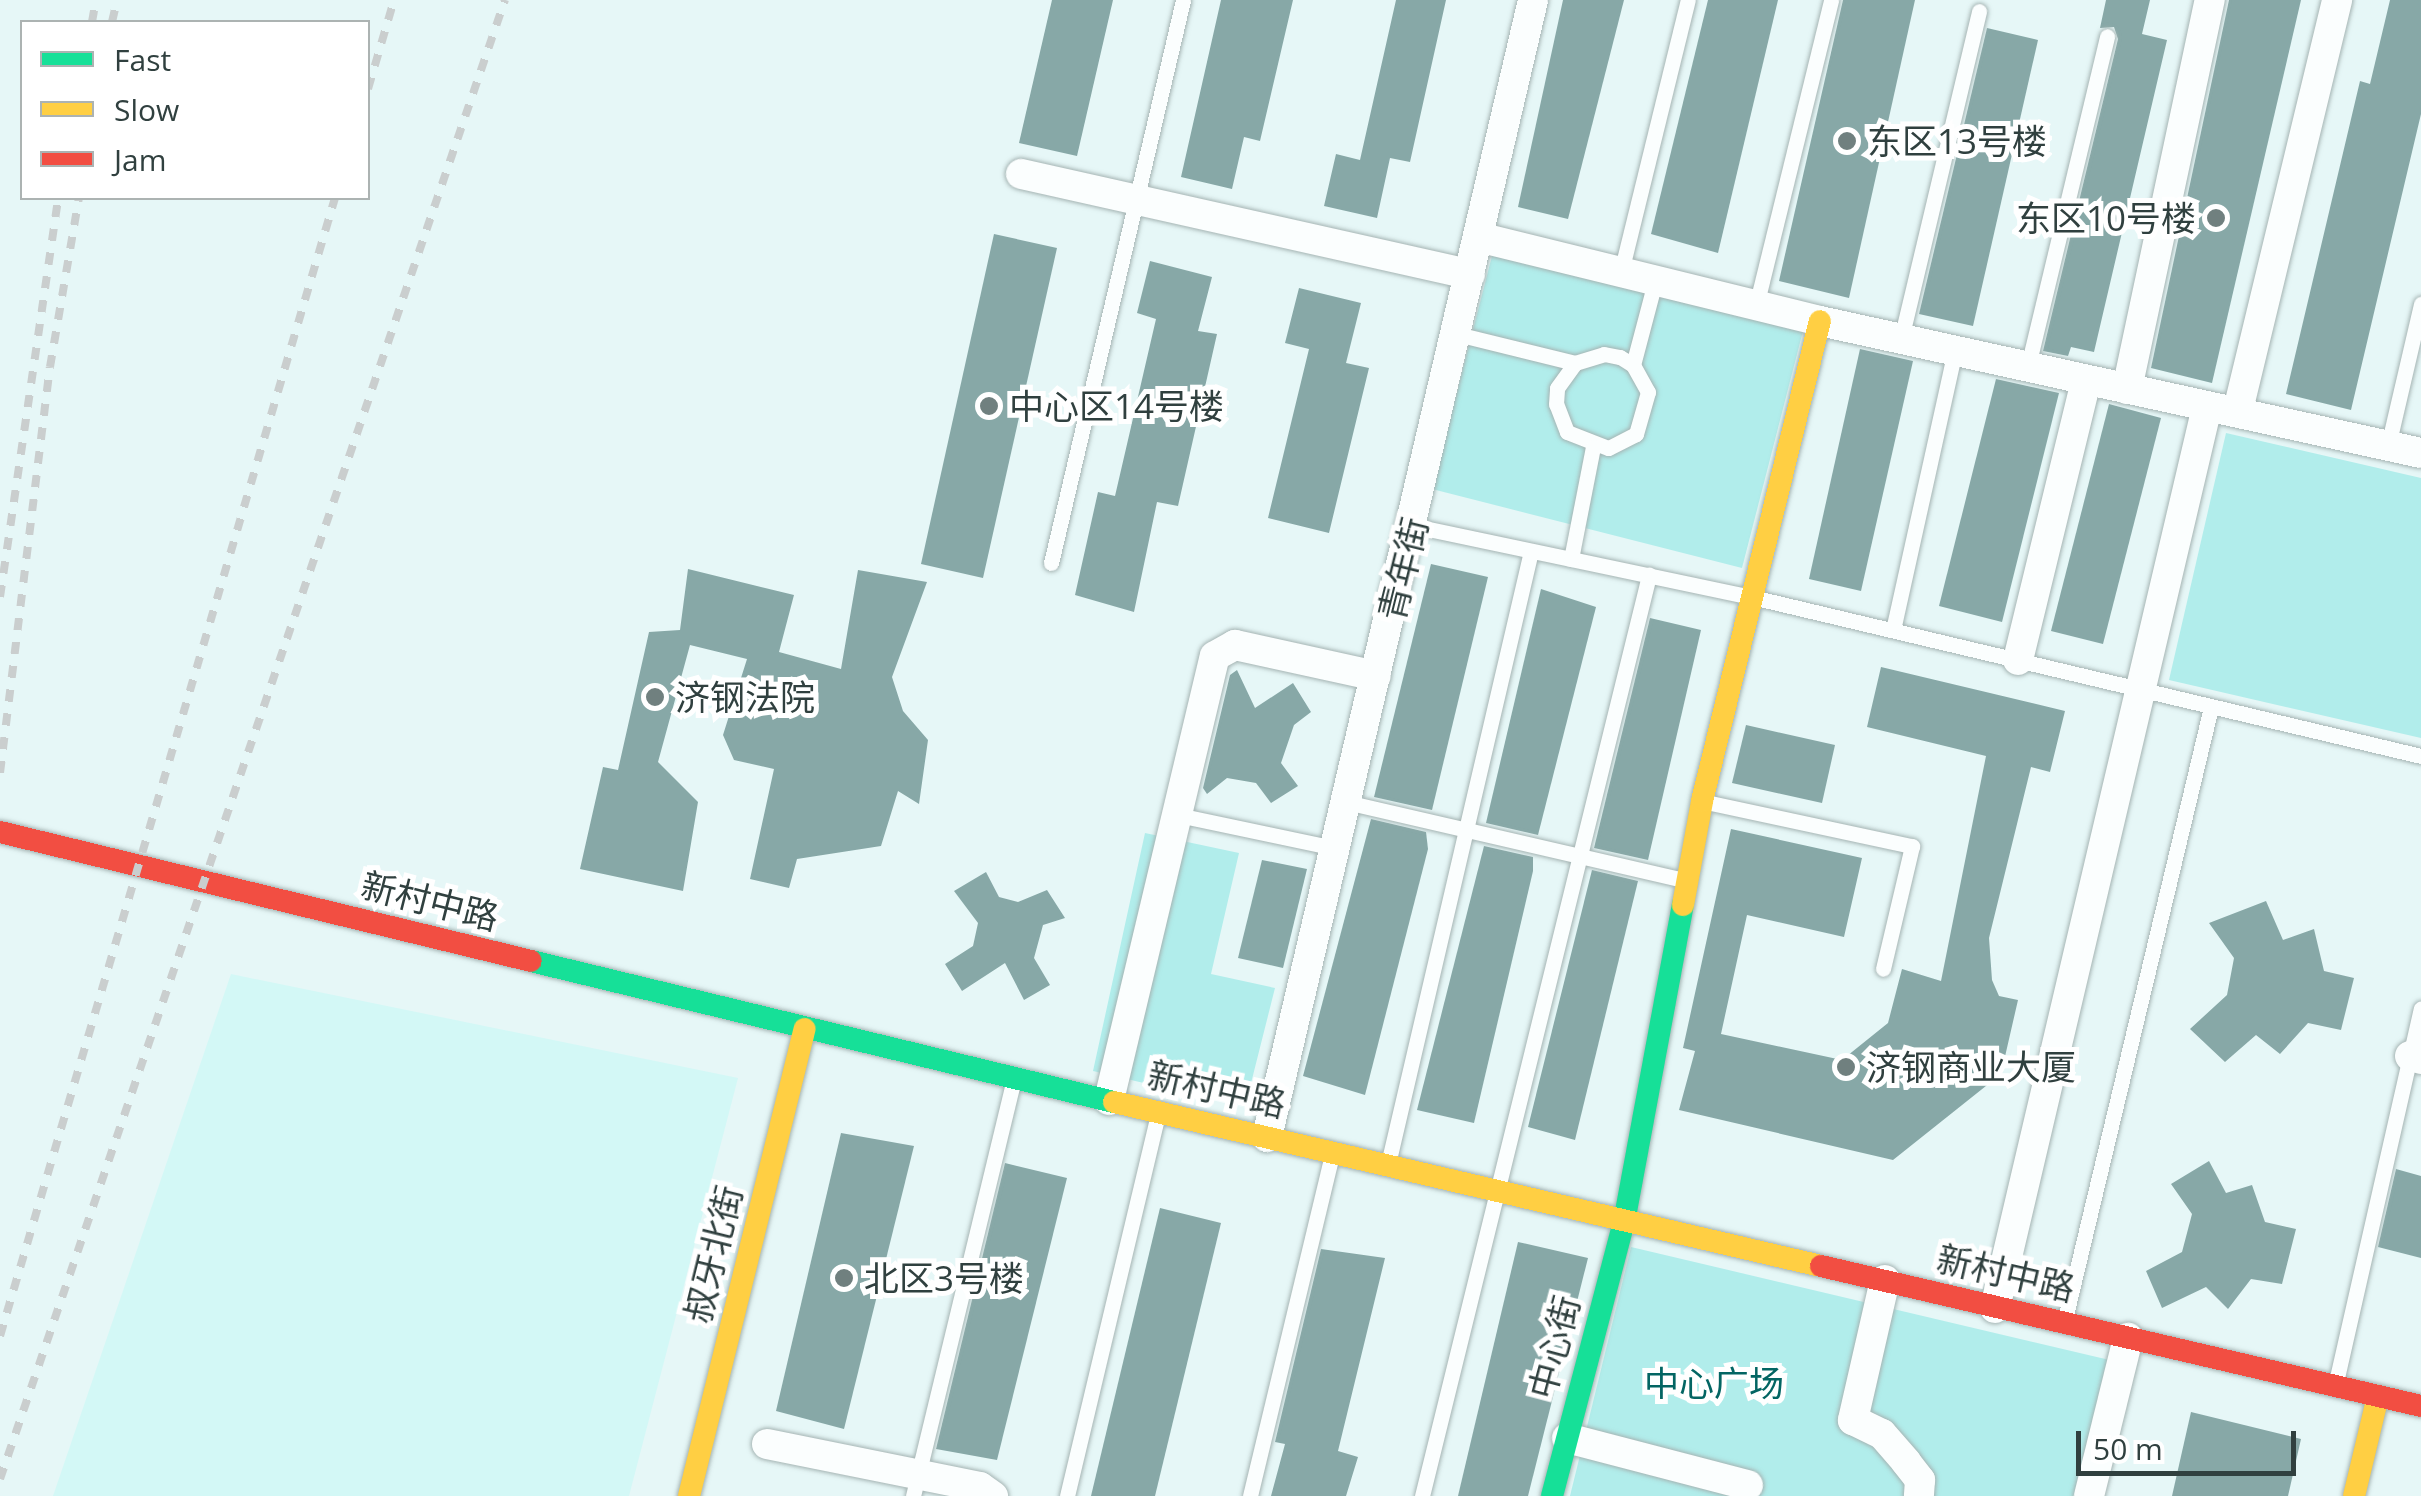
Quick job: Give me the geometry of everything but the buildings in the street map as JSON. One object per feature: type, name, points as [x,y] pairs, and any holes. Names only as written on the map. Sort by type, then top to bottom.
[{"type":"street","name":"青年街","points":[[1267,1136],[1414,526],[1532,0]]},
{"type":"street","points":[[2127,389],[2210,0]]},
{"type":"street","points":[[2238,410],[2337,0]]},
{"type":"street","points":[[1022,174],[1470,274]]},
{"type":"street","points":[[1478,237],[1820,321],[2238,410],[2421,454]]},
{"type":"street","name":"中心街","points":[[1552,1496],[1625,1217],[1702,801],[1820,321]]},
{"type":"street","points":[[2018,660],[2086,380]]},
{"type":"street","points":[[1994,1308],[2207,406]]},
{"type":"street","points":[[1109,1100],[1215,656],[1236,645],[1376,676]]},
{"type":"street","name":"新村中路","points":[[0,832],[805,1029],[1625,1217],[1994,1308],[2421,1406]]},
{"type":"street","name":"叔牙北街","points":[[689,1496],[805,1029]]},
{"type":"street","points":[[1885,1280],[1853,1420],[1882,1434],[1920,1480],[1919,1496]]},
{"type":"street","points":[[2089,1496],[2128,1338]]},
{"type":"street","points":[[2354,1496],[2378,1396]]},
{"type":"street","points":[[1567,1438],[1748,1485]]},
{"type":"street","points":[[768,1444],[915,1485],[992,1496]]},
{"type":"lane","points":[[1051,563],[1183,0]]},
{"type":"lane","points":[[1621,272],[1688,0]]},
{"type":"lane","points":[[1756,306],[1831,0]]},
{"type":"lane","points":[[1900,339],[1979,11]]},
{"type":"lane","points":[[2028,366],[2107,36]]},
{"type":"lane","points":[[1634,365],[1604,354],[1575,363],[1564,374],[1556,404],[1567,432],[1594,447],[1623,443],[1644,422],[1648,392],[1634,365],[1655,282]]},
{"type":"lane","points":[[2388,446],[2421,304]]},
{"type":"lane","points":[[1457,334],[1575,363]]},
{"type":"lane","points":[[1893,630],[1954,351]]},
{"type":"lane","points":[[1570,559],[1594,447]]},
{"type":"lane","points":[[1414,526],[1752,597],[2421,756]]},
{"type":"lane","points":[[1388,1164],[1531,551]]},
{"type":"lane","points":[[1422,1496],[1649,575]]},
{"type":"lane","points":[[2064,1322],[2211,707]]},
{"type":"lane","points":[[1702,801],[1912,846],[1883,968]]},
{"type":"lane","points":[[1346,802],[1687,880]]},
{"type":"lane","points":[[1178,816],[1335,848]]},
{"type":"lane","points":[[2336,1386],[2416,1058],[2421,1008]]},
{"type":"lane","points":[[915,1485],[1014,1078]]},
{"type":"lane","points":[[1066,1496],[1158,1112]]},
{"type":"lane","points":[[1250,1496],[1332,1151]]},
{"type":"shaded area","points":[[231,974],[738,1078],[629,1496],[53,1496]]},
{"type":"green space","points":[[1494,248],[1804,327],[1742,568],[1432,489]]},
{"type":"green space","points":[[2226,433],[2421,478],[2421,738],[2169,680]]},
{"type":"green space","points":[[1145,833],[1239,853],[1211,974],[1275,988],[1245,1107],[1093,1071]]},
{"type":"green space","name":"中心广场","points":[[1631,1247],[2118,1362],[2086,1496],[1570,1496]]},
{"type":"railway","points":[[92,20],[96,0]]},
{"type":"railway","points":[[112,20],[117,0]]},
{"type":"railway","points":[[370,82],[394,0]]},
{"type":"railway","points":[[0,1479],[505,0]]},
{"type":"railway","points":[[0,597],[58,200]]},
{"type":"railway","points":[[0,773],[50,367],[79,200]]},
{"type":"railway","points":[[0,1336],[334,200]]},
{"type":"traffic: fast","points":[[1552,1496],[1625,1217],[1683,905]]},
{"type":"traffic: fast","points":[[531,961],[1114,1102]]},
{"type":"traffic: slow","points":[[1683,905],[1702,801],[1820,321]]},
{"type":"traffic: slow","points":[[689,1496],[805,1029]]},
{"type":"traffic: slow","points":[[1114,1102],[1821,1266]]},
{"type":"traffic: slow","points":[[2354,1496],[2378,1396]]},
{"type":"traffic: jam","points":[[0,832],[531,961]]},
{"type":"traffic: jam","points":[[1821,1266],[2421,1406]]},
{"type":"place","name":"东区13号楼","points":[[1847,141]]},
{"type":"place","name":"东区10号楼","points":[[2216,218]]},
{"type":"place","name":"中心区14号楼","points":[[989,406]]},
{"type":"place","name":"济钢法院","points":[[655,697]]},
{"type":"place","name":"济钢商业大厦","points":[[1846,1067]]},
{"type":"place","name":"北区3号楼","points":[[844,1278]]}]
